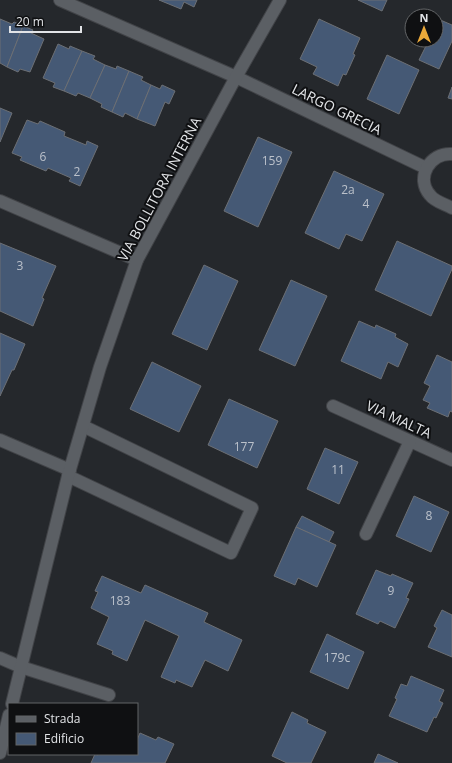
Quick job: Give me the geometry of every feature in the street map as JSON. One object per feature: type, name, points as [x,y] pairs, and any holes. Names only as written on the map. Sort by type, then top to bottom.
[{"type":"street","name":"LARGO GRECIA","points":[[60,0],[236,77],[426,168]]},
{"type":"street","name":"VIA BOLLITORA INTERNA","points":[[12,703],[69,473],[100,367],[137,260],[236,77],[280,0]]},
{"type":"street","points":[[452,154],[438,156],[432,160],[426,168],[424,177],[426,190],[431,196],[452,208]]},
{"type":"street","points":[[0,201],[137,260]]},
{"type":"street","name":"VIA MALTA","points":[[333,406],[452,460]]},
{"type":"street","points":[[0,440],[231,553],[252,508],[83,426]]},
{"type":"street","points":[[366,534],[410,441]]},
{"type":"street","points":[[0,658],[21,667],[109,695]]},
{"type":"street","points":[[0,753],[8,719]]},
{"type":"building","points":[[159,0],[197,0],[194,7],[184,2],[181,9]]},
{"type":"building","points":[[358,0],[387,0],[382,11]]},
{"type":"building","points":[[0,19],[12,24],[14,22],[23,26],[7,67],[0,63]]},
{"type":"building","points":[[319,19],[360,38],[353,54],[355,55],[346,75],[343,74],[338,86],[313,74],[317,67],[300,59]]},
{"type":"building","points":[[444,22],[452,25],[452,41],[439,69],[419,60],[425,48],[444,48]]},
{"type":"building","points":[[23,26],[33,30],[31,33],[44,39],[30,72],[20,69],[18,72],[7,67]]},
{"type":"building","points":[[58,44],[69,49],[70,46],[82,51],[64,91],[53,87],[55,83],[43,78]]},
{"type":"building","points":[[82,51],[95,56],[93,59],[105,65],[90,98],[78,93],[76,96],[64,91]]},
{"type":"building","points":[[387,55],[419,70],[399,114],[367,99]]},
{"type":"building","points":[[105,65],[116,69],[117,66],[129,71],[112,112],[101,107],[102,104],[90,98]]},
{"type":"building","points":[[129,71],[143,77],[141,80],[151,85],[137,119],[125,113],[123,117],[112,112]]},
{"type":"building","points":[[151,85],[160,89],[162,85],[175,91],[169,104],[165,102],[155,126],[137,119]]},
{"type":"building","points":[[452,87],[452,99],[448,98]]},
{"type":"building","points":[[0,108],[12,113],[0,142]]},
{"type":"building","points":[[27,120],[38,124],[40,121],[65,132],[64,136],[86,145],[87,141],[98,146],[80,186],[69,181],[71,178],[48,168],[46,171],[34,166],[20,160],[22,157],[12,153]]},
{"type":"building","points":[[258,137],[292,152],[258,227],[224,211]]},
{"type":"building","points":[[334,171],[384,194],[362,241],[346,234],[339,249],[305,233]]},
{"type":"building","points":[[397,241],[452,266],[431,316],[375,290]]},
{"type":"building","points":[[0,243],[56,266],[42,298],[44,299],[33,326],[0,311]]},
{"type":"building","points":[[204,265],[238,281],[207,350],[172,334]]},
{"type":"building","points":[[291,280],[327,296],[295,366],[259,350]]},
{"type":"building","points":[[359,321],[375,328],[376,325],[396,334],[395,337],[408,344],[398,367],[388,362],[381,379],[341,361]]},
{"type":"building","points":[[0,333],[25,344],[14,370],[12,370],[0,396]]},
{"type":"building","points":[[437,355],[452,362],[452,412],[450,411],[448,417],[427,408],[430,403],[423,400],[430,386],[424,383]]},
{"type":"building","points":[[152,362],[201,386],[179,432],[130,409]]},
{"type":"building","points":[[229,399],[278,421],[257,468],[208,445]]},
{"type":"building","points":[[325,448],[358,462],[339,504],[307,489]]},
{"type":"building","points":[[414,496],[449,512],[431,552],[396,536]]},
{"type":"building","points":[[302,516],[334,532],[329,542],[296,527]]},
{"type":"building","points":[[296,527],[336,545],[317,587],[298,578],[295,585],[274,576]]},
{"type":"building","points":[[376,570],[391,576],[392,574],[413,583],[406,598],[409,599],[395,628],[380,621],[378,624],[356,614]]},
{"type":"building","points":[[102,576],[141,593],[145,585],[208,613],[204,622],[242,640],[228,671],[205,660],[192,687],[176,680],[175,683],[161,677],[179,636],[145,620],[127,661],[112,654],[113,651],[97,644],[109,617],[91,608],[98,592],[95,591]]},
{"type":"building","points":[[442,610],[452,615],[452,657],[428,647],[437,628],[434,626]]},
{"type":"building","points":[[327,634],[364,652],[348,689],[310,672]]},
{"type":"building","points":[[411,676],[444,690],[439,701],[443,703],[427,732],[389,716],[397,699],[395,698],[401,684],[407,686]]},
{"type":"building","points":[[292,712],[308,720],[307,723],[326,732],[311,763],[287,763],[272,756]]},
{"type":"building","points":[[140,733],[156,740],[158,737],[174,744],[165,763],[91,763],[95,755],[138,755],[138,738]]},
{"type":"building","points":[[378,754],[398,763],[374,763]]}]
